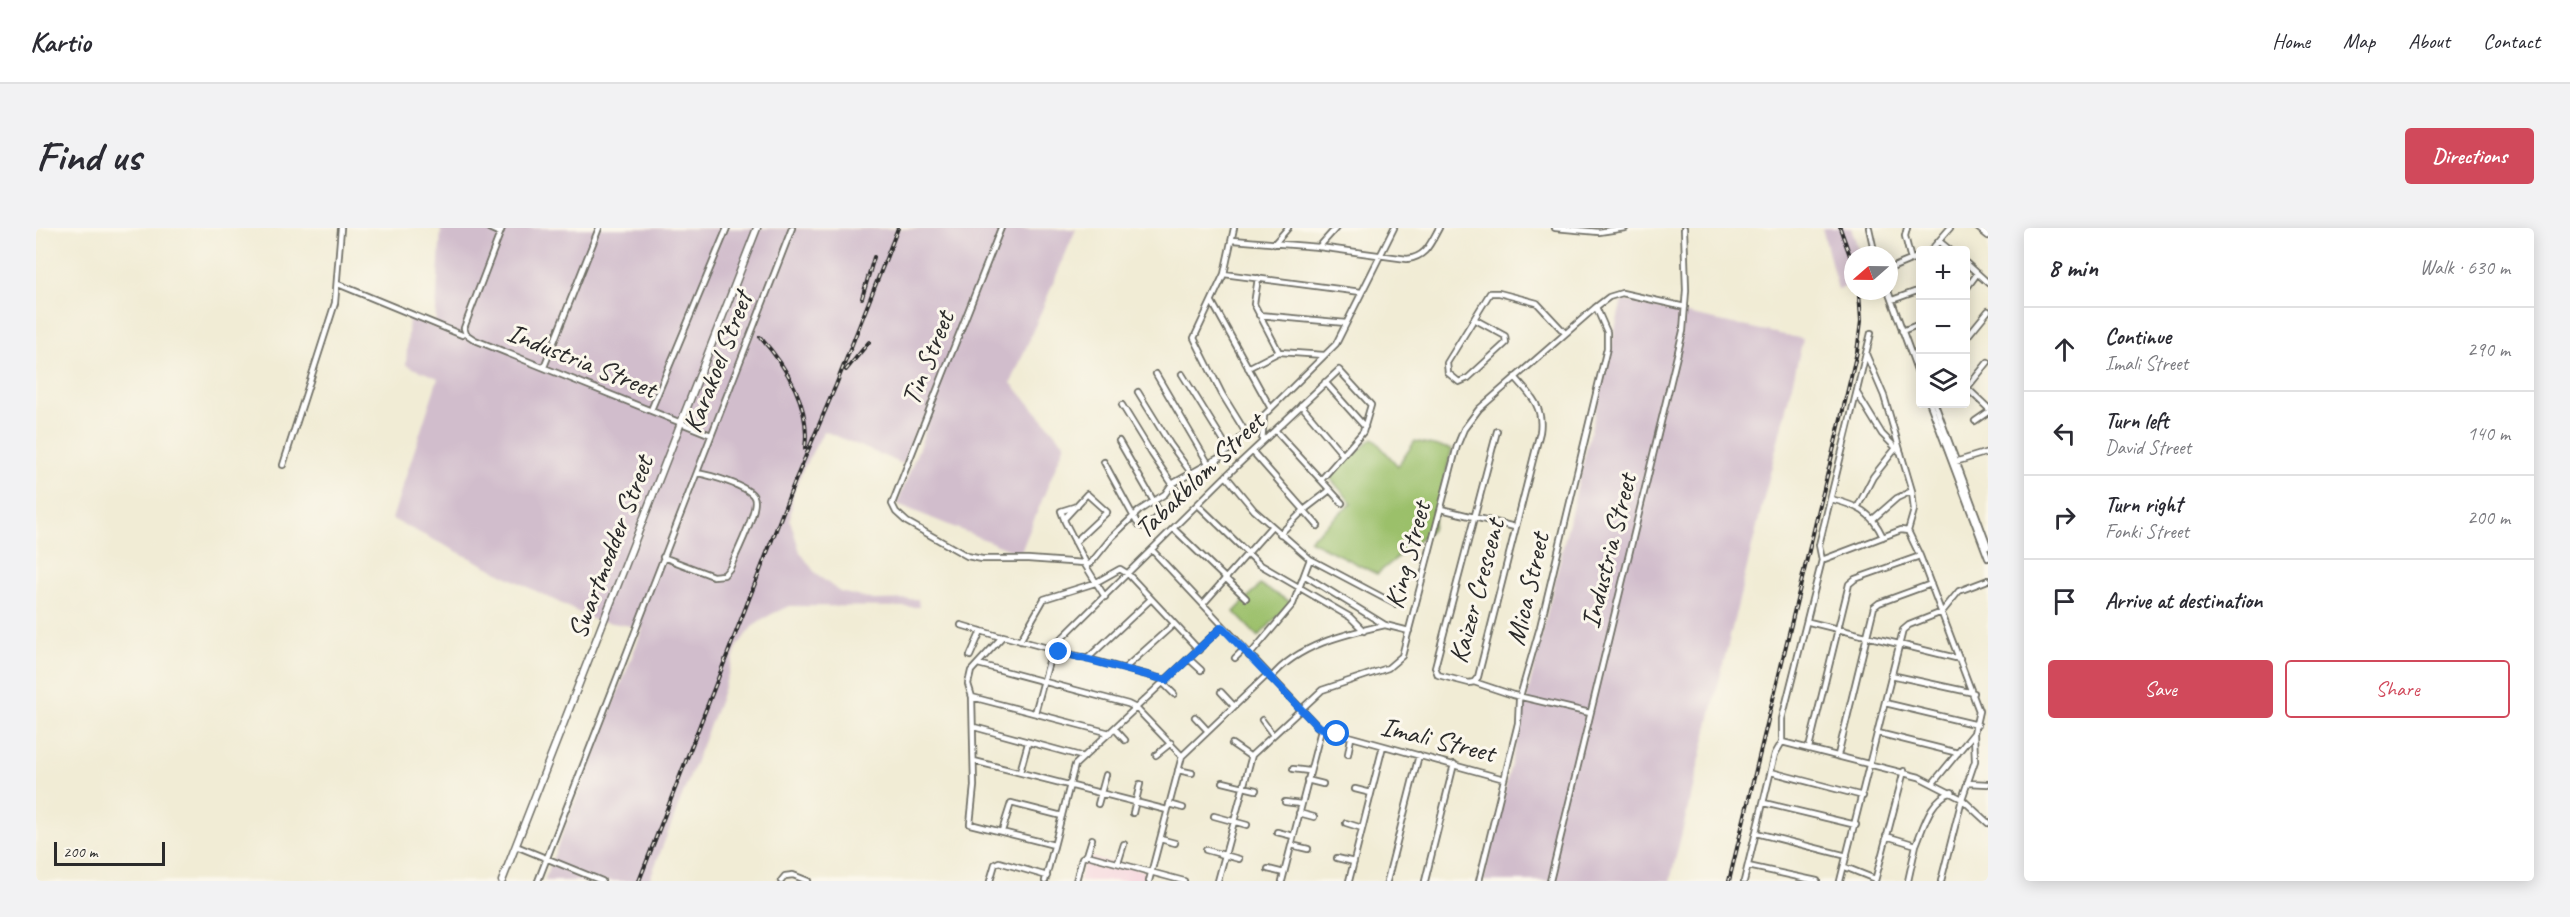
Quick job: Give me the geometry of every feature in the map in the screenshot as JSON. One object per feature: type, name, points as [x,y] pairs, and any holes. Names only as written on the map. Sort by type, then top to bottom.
[{"type":"main road","name":"Swartmodder Street","points":[[502,881],[757,228]]},
{"type":"street","points":[[283,465],[335,303],[341,228]]},
{"type":"street","points":[[489,228],[501,230]]},
{"type":"street","points":[[544,367],[599,228]]},
{"type":"street","points":[[651,410],[727,228]]},
{"type":"street","name":"Karakoel Street","points":[[538,881],[792,228]]},
{"type":"street","name":"Tin Street","points":[[1001,228],[892,504],[896,512],[907,522],[967,556],[982,559],[1028,559],[1087,565]]},
{"type":"street","points":[[1234,228],[1224,274],[1195,332],[1195,341],[1222,394],[1246,433]]},
{"type":"street","points":[[1274,244],[1288,228]]},
{"type":"street","points":[[1319,248],[1335,228]]},
{"type":"street","points":[[1104,462],[1140,526],[1146,527],[1181,497],[1339,340],[1394,228]]},
{"type":"street","points":[[1233,240],[1407,259],[1421,256],[1427,250],[1439,228]]},
{"type":"street","points":[[1555,228],[1599,232],[1625,228]]},
{"type":"street","name":"Industria Street","points":[[1550,881],[1680,342],[1685,307],[1683,228]]},
{"type":"street","points":[[1869,228],[1873,246]]},
{"type":"street","points":[[1907,228],[1905,236],[1911,260]]},
{"type":"street","points":[[1935,246],[1950,228]]},
{"type":"street","points":[[1978,228],[1988,235]]},
{"type":"street","name":"Industria Street","points":[[501,230],[463,331],[471,338],[711,435]]},
{"type":"street","points":[[1939,241],[1945,246]]},
{"type":"street","points":[[1898,265],[1916,258]]},
{"type":"street","points":[[1970,268],[1988,283]]},
{"type":"street","points":[[1224,274],[1361,292]]},
{"type":"street","points":[[1970,283],[1977,274]]},
{"type":"street","points":[[1258,278],[1254,301],[1279,352]]},
{"type":"street","points":[[338,284],[462,335]]},
{"type":"street","points":[[1898,298],[1916,291]]},
{"type":"street","points":[[1474,320],[1505,336],[1506,343],[1468,378],[1459,382],[1448,373],[1447,366],[1488,295],[1492,292],[1500,292],[1537,303],[1565,333]]},
{"type":"street","name":"King Street","points":[[1218,881],[1251,757],[1326,687],[1394,664],[1402,656],[1457,446],[1464,429],[1479,409],[1612,295],[1622,293],[1685,307]]},
{"type":"street","points":[[1892,300],[1916,368]]},
{"type":"street","points":[[1212,302],[1270,407]]},
{"type":"street","name":"Mica Street","points":[[1479,881],[1518,723],[1520,696],[1540,627],[1607,348],[1606,332],[1596,307]]},
{"type":"street","points":[[1259,315],[1346,323]]},
{"type":"street","points":[[1970,333],[1987,315]]},
{"type":"street","points":[[1902,331],[1916,326]]},
{"type":"street","points":[[1744,881],[1775,754],[1782,742],[1782,719],[1809,622],[1822,560],[1820,544],[1870,333]]},
{"type":"street","points":[[1248,368],[1279,352],[1324,356]]},
{"type":"street","points":[[1866,354],[1884,396],[1912,490],[1914,510],[1908,531],[1920,556],[1979,711],[1978,725],[1974,733],[1933,783]]},
{"type":"street","points":[[1970,382],[1988,362]]},
{"type":"street","points":[[1321,480],[1361,435],[1365,427],[1370,410],[1370,402],[1339,370],[1324,382],[1365,427]]},
{"type":"street","points":[[1156,374],[1208,463]]},
{"type":"street","points":[[1182,374],[1229,450]]},
{"type":"street","name":"Kaizer Crescent","points":[[1497,431],[1435,670],[1440,676],[1474,682],[1478,677],[1541,424],[1535,401],[1515,377]]},
{"type":"street","name":"Tabakblom Street","points":[[1052,651],[1060,640],[1324,382]]},
{"type":"street","points":[[1970,391],[1988,410],[1975,421]]},
{"type":"street","points":[[1138,392],[1197,481]]},
{"type":"street","points":[[1857,392],[1882,434],[1902,453]]},
{"type":"street","points":[[1122,405],[1181,497]]},
{"type":"street","points":[[1301,405],[1343,455]]},
{"type":"street","points":[[1932,408],[1988,547]]},
{"type":"street","points":[[1936,408],[1988,558]]},
{"type":"street","points":[[1262,442],[1265,413]]},
{"type":"street","points":[[1275,430],[1342,503]]},
{"type":"street","points":[[1119,441],[1161,514]]},
{"type":"street","points":[[1857,508],[1873,477],[1896,448]]},
{"type":"street","points":[[1252,452],[1318,526]]},
{"type":"street","points":[[1954,462],[1988,452]]},
{"type":"street","points":[[1087,565],[1133,515],[1165,494],[1172,484],[1190,472],[1222,456]]},
{"type":"street","points":[[663,557],[712,576],[724,575],[730,568],[753,513],[755,501],[751,493],[697,472]]},
{"type":"street","points":[[1226,476],[1254,510],[1310,559],[1395,604]]},
{"type":"street","points":[[1280,534],[1304,510],[1330,490]]},
{"type":"street","points":[[1873,519],[1897,498],[1912,490]]},
{"type":"street","points":[[1075,542],[1107,512],[1088,494],[1064,519],[1075,542],[1087,565],[1095,583],[1105,597]]},
{"type":"street","points":[[1831,499],[1857,508],[1873,519],[1883,537]]},
{"type":"street","points":[[1198,505],[1248,554],[1299,588],[1350,617],[1364,631]]},
{"type":"street","points":[[1441,509],[1515,527]]},
{"type":"street","points":[[1203,604],[1271,526]]},
{"type":"street","points":[[1174,529],[1246,598]]},
{"type":"street","points":[[1822,560],[1901,530],[1908,531]]},
{"type":"street","name":"Imali Street","points":[[1152,550],[1243,650],[1322,730],[1505,778]]},
{"type":"street","points":[[1809,748],[1843,601],[1851,581],[1920,556]]},
{"type":"street","points":[[1249,656],[1287,612],[1310,559]]},
{"type":"street","points":[[1020,641],[1044,599],[1095,583],[1118,569],[1128,574],[1199,650]]},
{"type":"street","points":[[1304,575],[1385,625],[1409,631]]},
{"type":"street","points":[[1840,881],[1856,825],[1898,644],[1905,628],[1942,612],[1959,591],[1988,580]]},
{"type":"street","points":[[1838,755],[1873,611],[1877,604],[1931,584]]},
{"type":"street","points":[[1087,659],[1151,599]]},
{"type":"street","points":[[1809,622],[1960,659]]},
{"type":"street","points":[[1125,668],[1174,624]]},
{"type":"street","points":[[961,625],[1052,651],[1125,668],[1165,682],[1174,694]]},
{"type":"street","points":[[1149,881],[1182,756],[1234,706],[1285,662],[1323,643],[1385,625]]},
{"type":"street","points":[[990,881],[997,863],[1046,878],[1074,767],[1222,627]]},
{"type":"street","points":[[970,656],[981,631]]},
{"type":"street","points":[[1001,637],[969,677],[968,686],[972,697],[974,727],[974,786],[970,824],[1054,846]]},
{"type":"street","points":[[1235,658],[1243,650]]},
{"type":"street","points":[[1035,713],[1052,651]]},
{"type":"street","points":[[1189,659],[1201,670]]},
{"type":"street","points":[[979,663],[1043,682],[1125,702],[1136,708],[1182,756]]},
{"type":"street","points":[[1891,675],[1974,693]]},
{"type":"street","points":[[1474,682],[1590,713]]},
{"type":"street","points":[[1221,692],[1234,706]]},
{"type":"street","points":[[972,697],[1110,733]]},
{"type":"street","points":[[1885,703],[1978,725]]},
{"type":"street","points":[[1195,717],[1208,731]]},
{"type":"street","points":[[1262,720],[1273,735]]},
{"type":"street","points":[[974,727],[1084,758]]},
{"type":"street","points":[[1115,729],[1125,740]]},
{"type":"street","points":[[1283,878],[1309,771],[1322,730]]},
{"type":"street","points":[[1878,733],[1959,753]]},
{"type":"street","points":[[1941,881],[1977,750],[1974,733]]},
{"type":"street","points":[[1348,754],[1351,738]]},
{"type":"street","points":[[1782,742],[1904,771],[1952,792],[1988,823]]},
{"type":"street","points":[[1020,772],[1028,743]]},
{"type":"street","points":[[1156,755],[1170,743]]},
{"type":"street","points":[[1232,744],[1251,757]]},
{"type":"street","points":[[1349,881],[1383,746]]},
{"type":"street","points":[[1387,881],[1419,755]]},
{"type":"street","points":[[974,761],[1136,801],[1183,808]]},
{"type":"street","points":[[1425,881],[1454,764]]},
{"type":"street","points":[[1293,769],[1309,771]]},
{"type":"street","points":[[1178,770],[1192,773]]},
{"type":"street","points":[[1845,867],[1875,880],[1904,771]]},
{"type":"street","points":[[1771,772],[1863,796]]},
{"type":"street","points":[[1098,804],[1106,775]]},
{"type":"street","points":[[1307,780],[1323,784]]},
{"type":"street","points":[[1223,782],[1256,790]]},
{"type":"street","points":[[1967,783],[1988,784]]},
{"type":"street","points":[[1133,813],[1140,784]]},
{"type":"street","points":[[1355,789],[1371,793]]},
{"type":"street","points":[[1908,881],[1916,845],[1933,806],[1940,797],[1952,792]]},
{"type":"street","points":[[1285,802],[1301,804]]},
{"type":"street","points":[[1002,831],[1011,803],[1062,816]]},
{"type":"street","points":[[1764,803],[1856,825]]},
{"type":"street","points":[[1299,813],[1314,817]]},
{"type":"street","points":[[1214,816],[1247,825]]},
{"type":"street","points":[[1346,823],[1362,828]]},
{"type":"street","points":[[1277,832],[1293,836]]},
{"type":"street","points":[[1756,833],[1847,856]]},
{"type":"street","points":[[1886,836],[1916,845]]},
{"type":"street","points":[[1076,881],[1082,858],[1086,855],[1092,839]]},
{"type":"street","points":[[1160,839],[1175,843]]},
{"type":"street","points":[[1118,863],[1124,844]]},
{"type":"street","points":[[1291,845],[1308,849]]},
{"type":"street","points":[[516,846],[602,881]]},
{"type":"street","points":[[1206,850],[1239,859]]},
{"type":"street","points":[[1086,855],[1184,881]]},
{"type":"street","points":[[1338,858],[1354,862]]},
{"type":"street","points":[[1748,866],[1817,881]]},
{"type":"street","points":[[1268,870],[1289,881]]},
{"type":"street","points":[[781,881],[785,876],[793,875],[808,881]]},
{"type":"shaded area","points":[[441,228],[1076,229],[1011,383],[1065,444],[1020,554],[897,504],[927,427],[918,425],[903,464],[824,431],[793,493],[790,520],[800,552],[816,574],[840,592],[874,600],[918,599],[919,607],[789,606],[752,627],[738,645],[719,702],[649,881],[544,881],[643,628],[594,620],[392,519],[438,378],[406,365],[409,317],[435,327]]},
{"type":"shaded area","points":[[1822,228],[1851,228],[1858,246],[1844,246],[1844,287],[1838,289]]},
{"type":"shaded area","points":[[1622,300],[1803,339],[1670,881],[1483,881]]},
{"type":"shaded area","points":[[1088,857],[1145,871],[1146,881],[1079,881],[1084,859]]},
{"type":"green space","points":[[1373,438],[1398,466],[1415,441],[1452,449],[1432,529],[1377,574],[1309,540],[1352,503],[1329,477]]},
{"type":"green space","points":[[1260,585],[1291,602],[1258,637],[1234,612]]},
{"type":"railway","points":[[639,881],[795,481],[898,228]]},
{"type":"railway","points":[[1840,228],[1846,246]]},
{"type":"railway","points":[[862,298],[874,257]]},
{"type":"railway","points":[[1729,881],[1857,352],[1861,321],[1860,300]]},
{"type":"railway","points":[[760,337],[788,374],[795,388],[804,418],[805,448]]},
{"type":"railway","points":[[846,370],[869,342]]},
{"type":"route","points":[[1059,652],[1166,680],[1222,627],[1317,726],[1322,730],[1337,734]]}]
